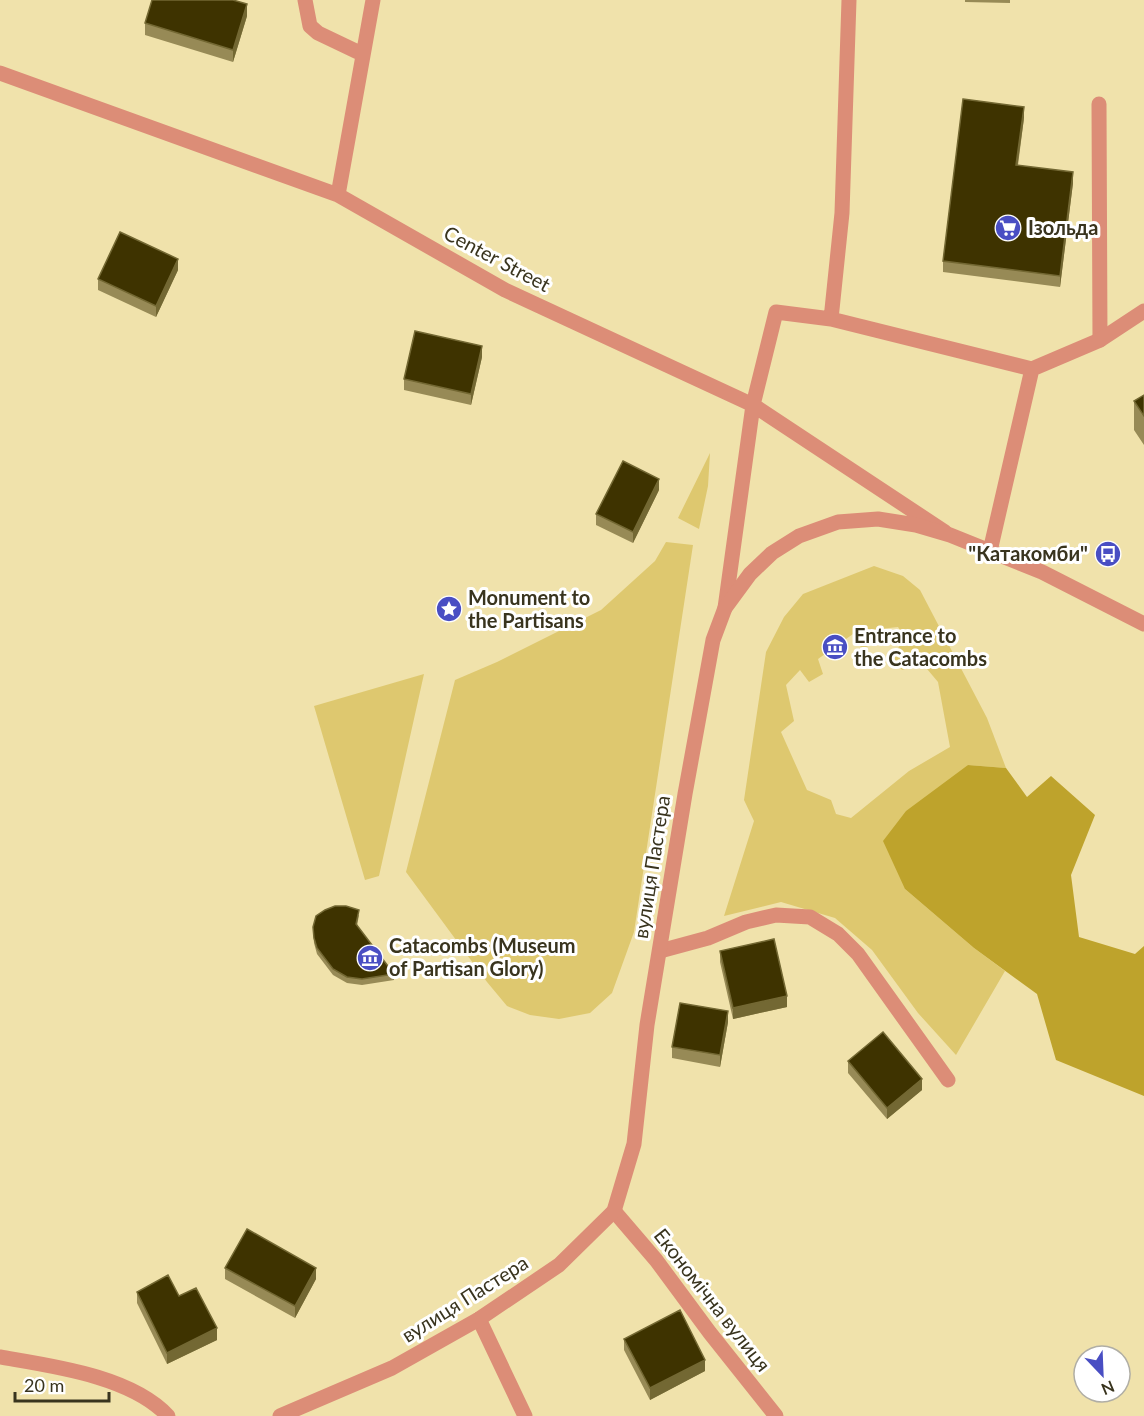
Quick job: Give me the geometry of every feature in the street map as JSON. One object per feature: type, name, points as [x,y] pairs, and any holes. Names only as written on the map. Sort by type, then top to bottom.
[{"type":"street","points":[[305,0],[310,26],[318,33],[362,54]]},
{"type":"street","points":[[338,195],[373,0]]},
{"type":"street","points":[[831,319],[842,213],[849,0]]},
{"type":"street","name":"Center Street","points":[[0,73],[338,195],[505,290],[753,405],[950,535]]},
{"type":"street","points":[[1099,104],[1100,340]]},
{"type":"street","points":[[725,608],[753,405],[776,312],[831,319],[1032,369],[1100,340],[1144,311]]},
{"type":"street","points":[[990,551],[1032,369]]},
{"type":"street","name":"вулиця Пастера","points":[[280,1416],[392,1368],[479,1319],[559,1265],[614,1211],[634,1144],[647,1025],[713,640],[725,608],[750,574],[772,553],[799,536],[838,522],[878,519],[916,525],[950,535],[1042,572],[1144,624]]},
{"type":"street","points":[[660,951],[708,938],[746,922],[776,915],[810,917],[838,934],[858,954],[948,1080]]},
{"type":"street","name":"Економічна вулиця","points":[[614,1211],[656,1260],[776,1416]]},
{"type":"street","points":[[479,1319],[525,1416]]},
{"type":"street","points":[[0,1357],[64,1369],[116,1383],[158,1406],[168,1416]]},
{"type":"shaded area","points":[[710,453],[708,486],[699,529],[678,518]]},
{"type":"shaded area","points":[[666,542],[693,545],[634,932],[612,993],[590,1013],[559,1019],[530,1015],[507,1006],[406,872],[455,680],[497,662],[601,610],[655,561]]},
{"type":"shaded area","points":[[874,566],[903,576],[920,590],[987,718],[1006,768],[968,765],[905,889],[974,948],[1005,971],[956,1055],[918,1013],[872,950],[835,918],[781,902],[724,916],[754,821],[744,800],[766,652],[784,617],[803,594]],"holes":[[[898,627],[905,638],[892,657],[902,670],[922,663],[938,682],[950,747],[909,771],[851,818],[836,814],[831,800],[807,790],[781,732],[794,721],[786,685],[800,670],[809,682],[823,674],[818,659],[853,634],[862,649],[881,640],[880,629]]]},
{"type":"shaded area","points":[[424,674],[379,876],[365,880],[314,706]]},
{"type":"shaded area","points":[[968,765],[1006,768],[1027,797],[1051,776],[1095,815],[1071,875],[1079,937],[1135,954],[1144,946],[1144,1096],[1056,1060],[1037,994],[974,948],[905,889],[883,841],[906,811]]},
{"type":"building","points":[[152,0],[233,0],[247,4],[233,50],[145,23]]},
{"type":"building","name":"Ізольда","points":[[963,99],[1024,107],[1016,165],[1073,172],[1060,276],[943,261]]},
{"type":"building","points":[[120,232],[178,259],[156,306],[98,279]]},
{"type":"building","points":[[415,331],[482,346],[471,394],[404,379]]},
{"type":"building","points":[[1144,395],[1144,416],[1134,401]]},
{"type":"building","points":[[623,461],[659,479],[633,532],[596,514]]},
{"type":"building","points":[[335,906],[346,906],[359,910],[356,924],[394,974],[362,979],[347,977],[333,969],[317,948],[313,927],[316,916]]},
{"type":"building","points":[[774,939],[787,996],[733,1008],[720,951]]},
{"type":"building","points":[[680,1003],[728,1011],[720,1055],[672,1047]]},
{"type":"building","points":[[883,1032],[922,1079],[887,1108],[848,1061]]},
{"type":"building","points":[[247,1229],[316,1268],[295,1306],[225,1268]]},
{"type":"building","points":[[168,1275],[179,1296],[196,1288],[217,1328],[167,1353],[137,1292]]},
{"type":"building","points":[[680,1310],[705,1360],[650,1388],[624,1339]]},
{"type":"place","name":"Ізольда","points":[[1008,228]]},
{"type":"place","name":"\"Катакомби\"","points":[[1108,554]]},
{"type":"place","name":"Monument to the Partisans","points":[[449,609]]},
{"type":"place","name":"Entrance to the Catacombs","points":[[835,647]]},
{"type":"place","name":"Catacombs (Museum of Partisan Glory)","points":[[370,958]]}]
